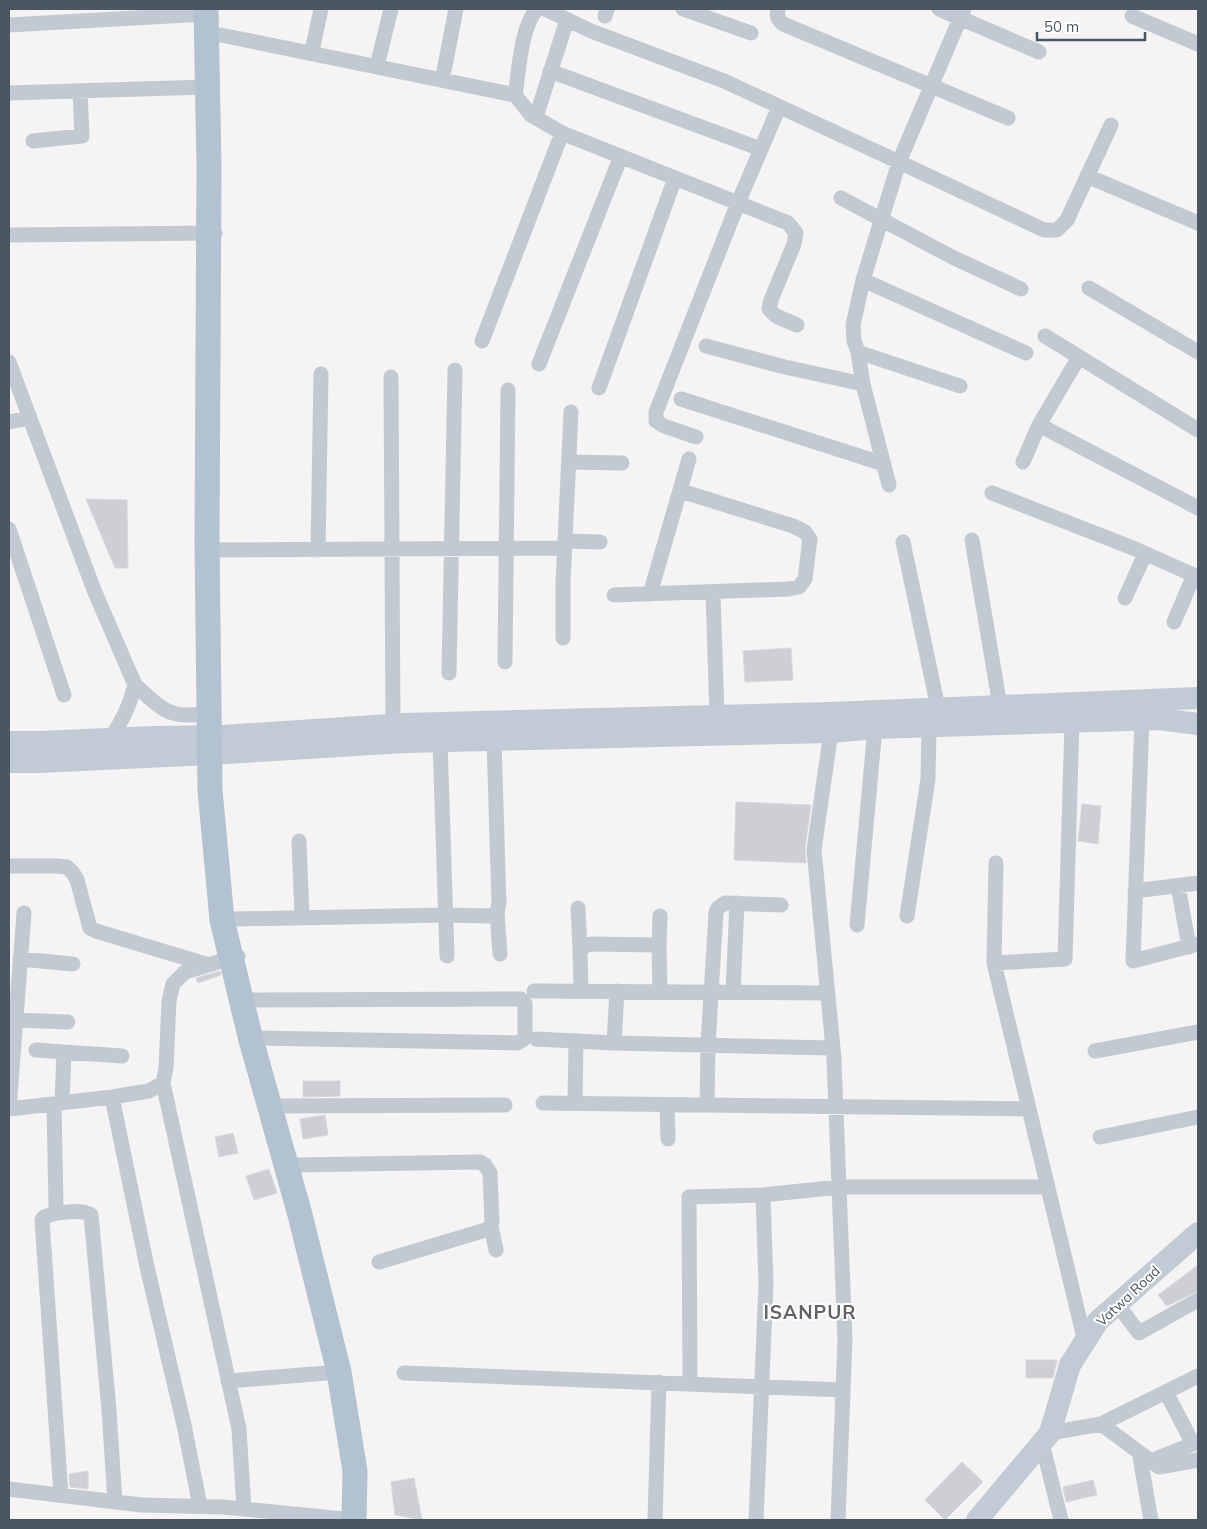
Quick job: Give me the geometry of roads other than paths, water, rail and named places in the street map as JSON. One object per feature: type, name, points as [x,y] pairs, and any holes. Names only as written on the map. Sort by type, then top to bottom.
[{"type":"main road","points":[[211,10],[221,36],[214,233],[215,739],[210,790],[222,920],[227,959],[299,1211],[339,1372],[355,1472],[354,1520]]},
{"type":"main road","points":[[211,10],[207,88],[209,167],[214,233]]},
{"type":"main road","points":[[215,739],[224,789],[235,919],[227,959],[251,1000],[258,1038],[279,1106],[346,1370],[362,1471],[361,1520]]},
{"type":"street","points":[[314,46],[321,9]]},
{"type":"street","points":[[379,58],[391,9]]},
{"type":"street","points":[[444,71],[456,9]]},
{"type":"street","points":[[515,95],[526,28],[531,16],[537,9]]},
{"type":"street","points":[[545,9],[591,32],[724,81],[1044,230],[1057,230],[1067,220],[1111,125]]},
{"type":"street","points":[[683,9],[752,33]]},
{"type":"street","points":[[778,9],[779,20],[783,24],[1008,118]]},
{"type":"street","points":[[939,9],[962,13],[1039,52]]},
{"type":"street","points":[[9,25],[211,10]]},
{"type":"street","points":[[889,485],[863,384],[858,352],[854,340],[854,325],[863,280],[899,162],[962,13]]},
{"type":"street","points":[[1132,16],[1198,44]]},
{"type":"street","points":[[536,117],[566,20]]},
{"type":"street","points":[[221,36],[515,95],[531,114],[562,133],[788,223],[796,233],[794,244],[769,309],[776,316],[798,325]]},
{"type":"street","points":[[550,71],[761,149]]},
{"type":"street","points":[[9,93],[207,88]]},
{"type":"street","points":[[33,141],[82,136],[80,91]]},
{"type":"street","points":[[696,437],[664,426],[656,421],[656,412],[738,203],[779,107]]},
{"type":"street","points":[[482,342],[562,133]]},
{"type":"street","points":[[539,364],[621,156]]},
{"type":"street","points":[[1087,176],[1198,223]]},
{"type":"street","points":[[599,388],[675,178]]},
{"type":"street","points":[[841,198],[954,258],[1021,290]]},
{"type":"street","points":[[9,235],[214,233]]},
{"type":"street","points":[[863,280],[1026,353]]},
{"type":"street","points":[[1089,288],[1198,352]]},
{"type":"street","points":[[1045,336],[1198,430]]},
{"type":"street","points":[[706,346],[785,367],[863,384]]},
{"type":"street","points":[[858,352],[960,386]]},
{"type":"street","points":[[1023,462],[1039,425],[1078,357]]},
{"type":"street","points":[[9,362],[94,590],[135,684],[161,706],[173,713],[184,715],[215,739]]},
{"type":"street","points":[[449,674],[455,370]]},
{"type":"street","points":[[318,550],[321,374]]},
{"type":"street","points":[[391,377],[393,725]]},
{"type":"street","points":[[505,662],[508,390]]},
{"type":"street","points":[[681,399],[884,464]]},
{"type":"street","points":[[563,638],[571,412]]},
{"type":"street","points":[[9,422],[29,418]]},
{"type":"street","points":[[1039,425],[1198,508]]},
{"type":"street","points":[[650,594],[689,459]]},
{"type":"street","points":[[569,462],[622,463]]},
{"type":"street","points":[[614,595],[789,590],[799,586],[805,579],[810,539],[805,532],[793,526],[681,491]]},
{"type":"street","points":[[992,493],[1196,576],[1174,622]]},
{"type":"street","points":[[9,529],[64,695]]},
{"type":"street","points":[[972,540],[1000,706]]},
{"type":"street","points":[[214,550],[505,549],[600,542]]},
{"type":"street","points":[[903,542],[934,718],[928,778],[907,916]]},
{"type":"street","points":[[1125,598],[1145,554]]},
{"type":"street","points":[[713,592],[717,716]]},
{"type":"street","points":[[110,739],[126,712],[135,684]]},
{"type":"street","points":[[9,762],[39,762],[215,739],[393,725],[717,716],[831,723],[875,728],[1000,706],[1198,698]]},
{"type":"street","points":[[9,742],[110,739],[494,740],[934,718],[1072,722],[1159,719],[1198,724]]},
{"type":"street","points":[[1142,719],[1133,961],[1193,946],[1178,886]]},
{"type":"street","points":[[994,963],[1065,959],[1072,722]]},
{"type":"street","points":[[831,723],[814,850],[833,1048],[845,1340],[838,1520]]},
{"type":"street","points":[[857,925],[875,728]]},
{"type":"street","points":[[494,740],[499,903],[497,913],[500,954]]},
{"type":"street","points":[[440,741],[447,956]]},
{"type":"street","points":[[299,841],[302,918]]},
{"type":"street","points":[[996,863],[994,963],[1085,1342]]},
{"type":"street","points":[[9,866],[57,866],[67,868],[77,880],[90,928],[96,931],[227,959]]},
{"type":"street","points":[[1136,891],[1198,883]]},
{"type":"street","points":[[707,1105],[708,1045],[716,912],[725,903],[781,905]]},
{"type":"street","points":[[733,991],[737,903]]},
{"type":"street","points":[[578,908],[581,991]]},
{"type":"street","points":[[235,919],[445,915],[490,916],[497,913]]},
{"type":"street","points":[[24,914],[9,1109],[148,1091],[162,1083]]},
{"type":"street","points":[[660,916],[660,991]]},
{"type":"street","points":[[580,948],[591,944],[656,945],[659,947]]},
{"type":"street","points":[[20,959],[73,964]]},
{"type":"street","points":[[227,959],[185,972],[173,984],[169,1001],[166,1068],[162,1083],[239,1429],[244,1508]]},
{"type":"street","points":[[534,991],[828,993]]},
{"type":"street","points":[[614,1043],[617,991]]},
{"type":"street","points":[[251,1000],[521,999],[525,1003],[525,1035],[524,1039],[517,1043],[258,1038]]},
{"type":"street","points":[[16,1020],[68,1022]]},
{"type":"street","points":[[1095,1051],[1198,1032]]},
{"type":"street","points":[[536,1039],[576,1042],[833,1048]]},
{"type":"street","points":[[575,1104],[576,1042]]},
{"type":"street","points":[[36,1050],[122,1056]]},
{"type":"street","points":[[55,1213],[58,1104],[64,1052]]},
{"type":"street","points":[[112,1097],[147,1267],[184,1425],[200,1506]]},
{"type":"street","points":[[543,1103],[1029,1109]]},
{"type":"street","points":[[279,1106],[505,1105]]},
{"type":"street","points":[[667,1105],[668,1139]]},
{"type":"street","points":[[1100,1137],[1198,1117]]},
{"type":"street","points":[[294,1165],[480,1162],[485,1165],[490,1173],[491,1226],[496,1250]]},
{"type":"street","points":[[690,1383],[689,1197],[763,1195],[839,1187],[1047,1187]]},
{"type":"street","points":[[756,1520],[766,1284],[763,1195]]},
{"type":"street","points":[[60,1495],[42,1224],[44,1217],[55,1213],[87,1212],[91,1215],[109,1410],[115,1502]]},
{"type":"street","points":[[379,1262],[485,1230],[491,1226]]},
{"type":"street","name":"Vatwa Road","points":[[977,1520],[1046,1438],[1070,1365],[1098,1321],[1198,1233]]},
{"type":"street","points":[[1117,1304],[1139,1333],[1198,1300]]},
{"type":"street","points":[[228,1381],[339,1372]]},
{"type":"street","points":[[404,1373],[843,1390]]},
{"type":"street","points":[[1061,1520],[1046,1438],[1101,1424],[1198,1376]]},
{"type":"street","points":[[655,1520],[659,1382]]},
{"type":"street","points":[[1151,1461],[1196,1443],[1166,1392]]},
{"type":"street","points":[[1101,1424],[1159,1467],[1198,1460]]},
{"type":"street","points":[[1139,1452],[1151,1520]]},
{"type":"street","points":[[9,1489],[141,1505],[244,1508],[361,1520]]},
{"type":"district","name":"ISANPUR","points":[[810,1312]]}]
